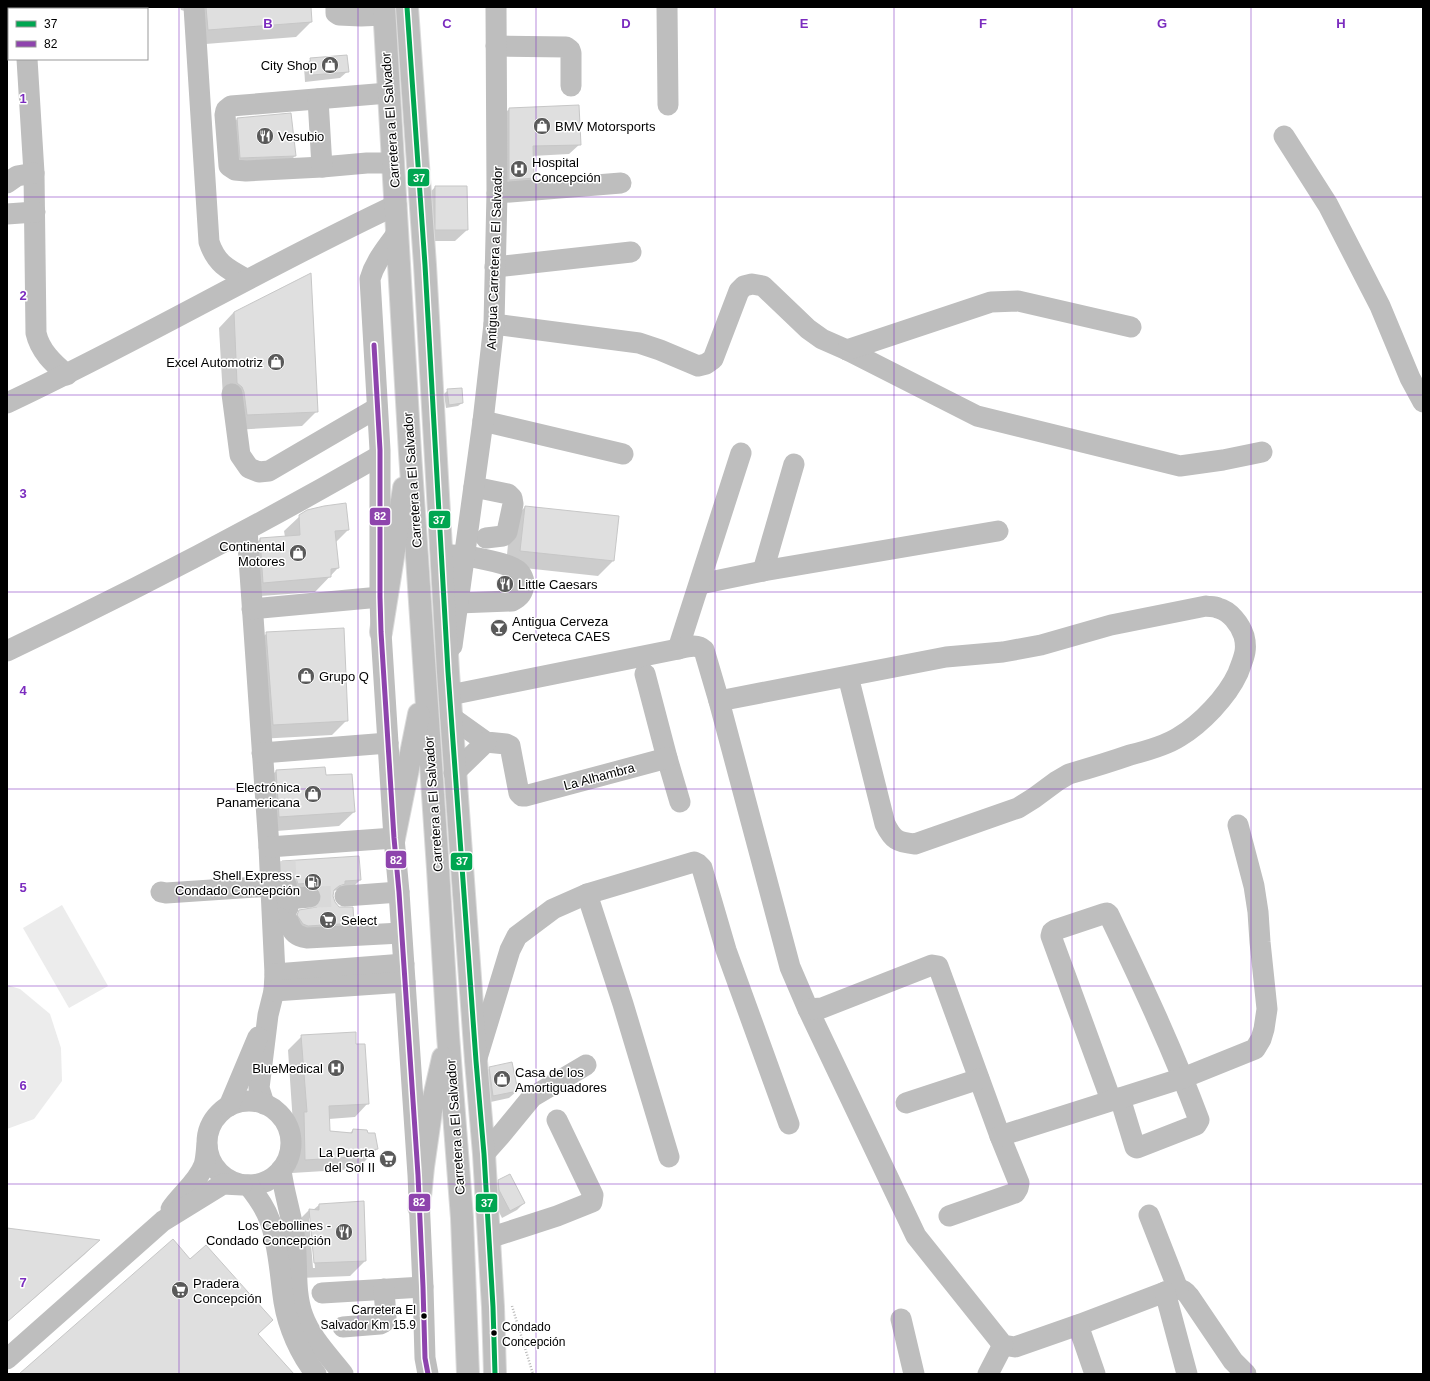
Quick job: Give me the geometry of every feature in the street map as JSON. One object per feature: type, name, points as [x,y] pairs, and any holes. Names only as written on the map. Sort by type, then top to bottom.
[{"type":"highway","name":"Carretera a El Salvador","points":[[407,7],[420,198],[454,773],[484,1154],[494,1307],[495,1374]]},
{"type":"highway","name":"Carretera a El Salvador","points":[[384,11],[425,687],[439,876],[448,1035],[462,1218],[468,1374]]},
{"type":"highway","points":[[395,202],[420,198]]},
{"type":"highway","points":[[381,632],[410,453]]},
{"type":"highway","points":[[394,838],[425,687]]},
{"type":"highway","points":[[419,1207],[431,1112],[448,1035]]},
{"type":"street","points":[[194,7],[209,242],[213,254],[220,263],[232,272],[246,279]]},
{"type":"street","points":[[336,7],[336,14],[339,15],[361,16],[384,11]]},
{"type":"street","name":"Antigua Carretera a El Salvador","points":[[448,672],[483,421],[494,324],[497,193],[496,7]]},
{"type":"street","points":[[667,7],[668,105]]},
{"type":"street","points":[[496,46],[566,47],[571,53],[572,86]]},
{"type":"street","points":[[27,60],[34,173],[36,333],[38,342],[44,352],[66,375]]},
{"type":"street","points":[[388,92],[230,106],[226,110],[225,115],[229,166],[235,170],[246,171],[368,163],[393,163]]},
{"type":"street","points":[[318,98],[322,167]]},
{"type":"street","points":[[1284,136],[1332,212],[1380,306],[1410,378],[1423,402]]},
{"type":"street","points":[[7,183],[17,176],[34,173]]},
{"type":"street","points":[[497,193],[621,183]]},
{"type":"street","points":[[7,403],[66,375],[395,202]]},
{"type":"street","points":[[7,214],[35,212]]},
{"type":"street","points":[[397,233],[373,269],[370,279],[379,456],[381,632],[419,1207],[423,1287],[423,1369]]},
{"type":"street","points":[[495,267],[631,252]]},
{"type":"street","points":[[494,324],[639,343],[698,366],[706,364],[713,359],[739,291],[744,286],[752,284],[763,286],[808,329],[822,340],[847,350],[977,416],[1180,466],[1223,460],[1262,452]]},
{"type":"street","points":[[847,350],[991,302],[1018,300],[1131,327]]},
{"type":"street","points":[[232,394],[240,455],[249,468],[259,472],[270,471],[377,408]]},
{"type":"street","points":[[483,421],[623,454]]},
{"type":"street","points":[[678,649],[741,453]]},
{"type":"street","points":[[7,651],[246,530],[379,456]]},
{"type":"street","points":[[763,571],[794,464]]},
{"type":"street","points":[[474,487],[508,494],[512,498],[513,504],[507,532],[503,536],[486,538]]},
{"type":"street","points":[[246,530],[262,753],[279,851],[284,900],[293,932],[297,935],[308,938],[401,933]]},
{"type":"street","points":[[700,584],[763,571],[998,531]]},
{"type":"street","points":[[441,555],[465,555],[515,568],[522,575],[524,581],[522,593],[518,598],[512,601],[458,602]]},
{"type":"street","points":[[252,609],[380,597]]},
{"type":"street","points":[[719,701],[946,657],[1003,652],[1041,645],[1111,625],[1206,606],[1218,608],[1229,614],[1238,623],[1246,645],[1244,657],[1235,680],[1205,716],[1178,738],[1151,749],[1069,774],[1018,808],[915,844],[902,843],[891,835],[885,824],[848,676]]},
{"type":"street","points":[[450,695],[678,649],[696,646],[701,647],[704,650],[719,701],[788,961],[808,1009],[916,1236],[1003,1345],[1015,1347],[1171,1290],[1184,1290],[1233,1361],[1246,1374]]},
{"type":"street","points":[[645,674],[680,802]]},
{"type":"street","name":"La Alhambra","points":[[451,717],[486,742],[506,744],[510,746],[519,793],[525,796],[667,758]]},
{"type":"street","points":[[454,773],[486,742]]},
{"type":"street","points":[[262,753],[388,743]]},
{"type":"street","points":[[1000,1136],[1183,1078],[1255,1048],[1261,1039],[1267,1009],[1258,912],[1254,886],[1238,825]]},
{"type":"street","points":[[279,851],[394,838]]},
{"type":"street","points":[[476,1061],[494,998],[510,950],[517,936],[553,909],[587,894],[694,862],[702,868],[726,950],[789,1124]]},
{"type":"street","points":[[161,892],[284,900],[310,897]]},
{"type":"street","points":[[345,896],[399,892]]},
{"type":"street","points":[[587,894],[623,1004],[669,1156]]},
{"type":"street","points":[[264,1104],[259,1088],[268,1015],[275,982],[284,900]]},
{"type":"street","points":[[1107,913],[1109,915],[1183,1078],[1199,1120],[1198,1123],[1140,1148],[1135,1147],[1051,936],[1052,932],[1103,914],[1107,913]]},
{"type":"street","points":[[808,1009],[822,1008],[936,964],[938,966],[1000,1136],[1019,1183],[1015,1193],[949,1216]]},
{"type":"street","points":[[275,982],[404,973]]},
{"type":"street","points":[[472,1004],[494,998]]},
{"type":"street","points":[[229,1106],[268,1015]]},
{"type":"street","points":[[484,1154],[532,1097],[586,1065]]},
{"type":"street","points":[[906,1103],[979,1079]]},
{"type":"street","points":[[7,1359],[163,1221],[223,1184],[257,1184],[266,1181],[281,1170],[287,1160],[291,1148],[290,1136],[286,1124],[279,1114],[264,1104],[252,1102],[240,1102],[229,1106],[219,1113],[212,1123],[208,1134],[204,1164],[199,1174],[189,1188],[174,1204],[163,1221]]},
{"type":"street","points":[[489,1238],[557,1216],[592,1202],[593,1195],[557,1120]]},
{"type":"street","points":[[206,1146],[210,1159],[217,1171],[228,1180],[245,1185],[261,1201],[271,1221],[280,1269],[284,1303],[291,1327],[297,1342],[316,1374]]},
{"type":"street","points":[[281,1170],[295,1240],[298,1300],[303,1316],[318,1342],[343,1374]]},
{"type":"street","points":[[1149,1215],[1171,1290],[1187,1374]]},
{"type":"street","points":[[284,1303],[296,1265]]},
{"type":"street","points":[[322,1293],[423,1287]]},
{"type":"street","points":[[342,1327],[380,1324],[384,1322],[386,1318],[384,1289]]},
{"type":"street","points":[[901,1319],[914,1374]]},
{"type":"street","points":[[1078,1325],[1095,1374]]},
{"type":"street","points":[[988,1374],[1003,1345]]},
{"type":"shaded area","points":[[62,905],[108,986],[69,1008],[23,928]]},
{"type":"shaded area","points":[[7,985],[20,989],[50,1014],[61,1048],[62,1081],[34,1119],[7,1129]]},
{"type":"building","points":[[206,7],[311,7],[312,22],[208,30]]},
{"type":"building","name":"City Shop","points":[[347,55],[349,72],[312,75],[310,58]]},
{"type":"building","name":"BMV Motorsports","points":[[579,105],[581,145],[533,146],[534,178],[509,180],[509,108]]},
{"type":"building","name":"Vesubio","points":[[291,113],[296,156],[240,158],[237,118]]},
{"type":"building","points":[[435,186],[467,186],[468,230],[435,230]]},
{"type":"building","name":"Excel Automotriz","points":[[311,273],[318,412],[247,415],[244,392],[242,387],[237,383],[234,312]]},
{"type":"building","points":[[462,388],[463,403],[449,405],[447,389]]},
{"type":"building","name":"Continental Motores","points":[[346,503],[349,530],[335,531],[339,568],[331,569],[331,577],[263,583],[260,538],[300,535],[299,515],[307,510]]},
{"type":"building","points":[[525,506],[619,516],[614,561],[520,551]]},
{"type":"building","name":"Grupo Q","points":[[344,628],[348,721],[273,725],[266,632]]},
{"type":"building","name":"Electrónica Panamericana","points":[[325,767],[326,775],[352,774],[355,812],[279,817],[276,770]]},
{"type":"building","name":"Shell Express - Condado Concepción","points":[[359,856],[361,880],[345,881],[345,884],[334,890],[333,896],[339,907],[353,907],[354,923],[308,926],[303,924],[297,915],[299,910],[317,907],[321,902],[322,896],[320,890],[315,886],[309,885],[309,883],[298,884],[296,878],[291,873],[282,873],[282,861]]},
{"type":"building","points":[[356,1032],[356,1044],[365,1044],[369,1104],[329,1106],[330,1131],[352,1133],[353,1129],[367,1130],[368,1133],[375,1133],[378,1149],[371,1150],[371,1156],[305,1160],[304,1112],[307,1112],[301,1035]]},
{"type":"building","name":"Casa de los Amortiguadores","points":[[512,1062],[518,1091],[493,1096],[489,1067]]},
{"type":"building","points":[[510,1174],[525,1203],[510,1211],[499,1190],[498,1180]]},
{"type":"building","name":"Los Cebollines - Condado Concepción","points":[[364,1201],[366,1261],[314,1263],[309,1209],[319,1210],[319,1204]]},
{"type":"building","points":[[7,1228],[100,1240],[7,1322]]},
{"type":"building","name":"Pradera Concepción","points":[[173,1239],[190,1259],[206,1245],[273,1320],[258,1334],[294,1374],[19,1374]]},
{"type":"tunnel","points":[[285,861],[286,884]]},
{"type":"tunnel","points":[[310,897],[345,896]]},
{"type":"transit line","name":"37","points":[[407,7],[425,265],[448,672],[484,1154],[493,1307],[495,1374]]},
{"type":"transit line","name":"82","points":[[374,345],[380,450],[381,632],[418,1175],[425,1358],[428,1374]]},
{"type":"place","name":"City Shop","points":[[330,65]]},
{"type":"place","name":"BMV Motorsports","points":[[542,126]]},
{"type":"place","name":"Vesubio","points":[[265,136]]},
{"type":"place","name":"Hospital Concepción","points":[[519,169]]},
{"type":"place","name":"Excel Automotriz","points":[[276,362]]},
{"type":"place","name":"Continental Motores","points":[[298,553]]},
{"type":"place","name":"Little Caesars","points":[[505,584]]},
{"type":"place","name":"Antigua Cerveza Cerveteca CAES","points":[[499,628]]},
{"type":"place","name":"Grupo Q","points":[[306,676]]},
{"type":"place","name":"Electrónica Panamericana","points":[[313,794]]},
{"type":"place","name":"Shell Express - Condado Concepción","points":[[313,882]]},
{"type":"place","name":"Select","points":[[328,920]]},
{"type":"place","name":"BlueMedical","points":[[336,1068]]},
{"type":"place","name":"Casa de los Amortiguadores","points":[[502,1079]]},
{"type":"place","name":"La Puerta del Sol II","points":[[388,1159]]},
{"type":"place","name":"Los Cebollines - Condado Concepción","points":[[344,1232]]},
{"type":"place","name":"Pradera Concepción","points":[[180,1290]]},
{"type":"place","name":"Carretera El Salvador Km 15.9","points":[[424,1316]]},
{"type":"place","name":"Condado Concepción","points":[[494,1333]]}]
